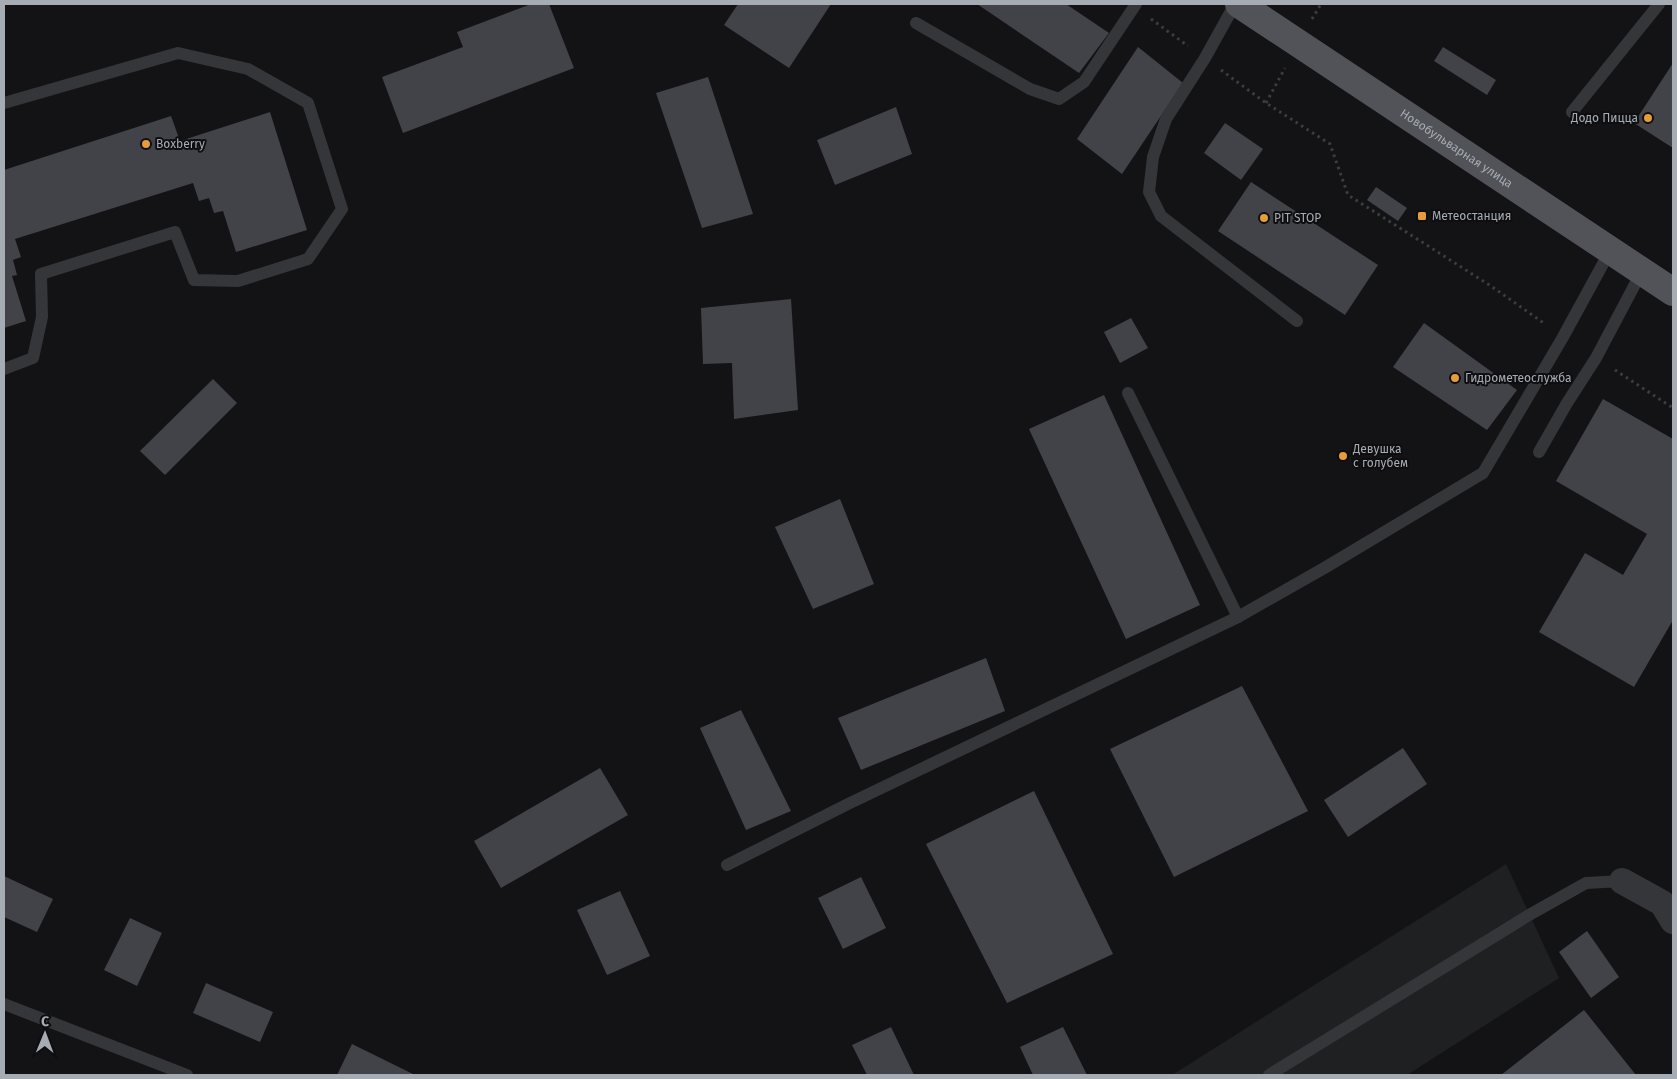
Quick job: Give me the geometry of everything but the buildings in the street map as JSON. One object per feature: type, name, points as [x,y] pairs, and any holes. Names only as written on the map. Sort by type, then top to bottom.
[{"type":"main road","name":"Новобульварная улица","points":[[1240,4],[1673,292]]},
{"type":"street","points":[[1622,881],[1662,903],[1673,921]]},
{"type":"lane","points":[[916,23],[1030,89],[1058,99],[1084,82],[1136,4]]},
{"type":"lane","points":[[1235,4],[1205,58],[1166,119],[1153,157],[1149,192],[1161,216],[1297,322]]},
{"type":"lane","points":[[1572,112],[1659,4]]},
{"type":"lane","points":[[4,103],[178,53],[248,69],[308,103],[342,210],[308,259],[238,281],[194,280],[175,232],[41,274],[42,316],[34,358],[4,369]]},
{"type":"lane","points":[[727,865],[848,804],[1238,617],[1483,473],[1563,337],[1610,251]]},
{"type":"lane","points":[[1539,452],[1596,358],[1642,271]]},
{"type":"lane","points":[[1128,393],[1238,617]]},
{"type":"lane","points":[[1270,1075],[1528,915],[1586,883],[1622,881]]},
{"type":"lane","points":[[4,1004],[187,1075]]},
{"type":"path","points":[[1266,102],[1330,144],[1348,195],[1491,286],[1563,337]]},
{"type":"path","points":[[1596,358],[1673,408]]},
{"type":"shaded area","points":[[1506,864],[1559,978],[1407,1075],[1172,1075]]},
{"type":"place","name":"Додо Пицца","points":[[1648,118]]},
{"type":"place","name":"Boxberry","points":[[146,144]]},
{"type":"place","name":"Метеостанция","points":[[1422,216]]},
{"type":"place","name":"PIT STOP","points":[[1264,218]]},
{"type":"place","name":"Гидрометеослужба","points":[[1455,378]]},
{"type":"place","name":"Девушка с голубем","points":[[1343,456]]}]
